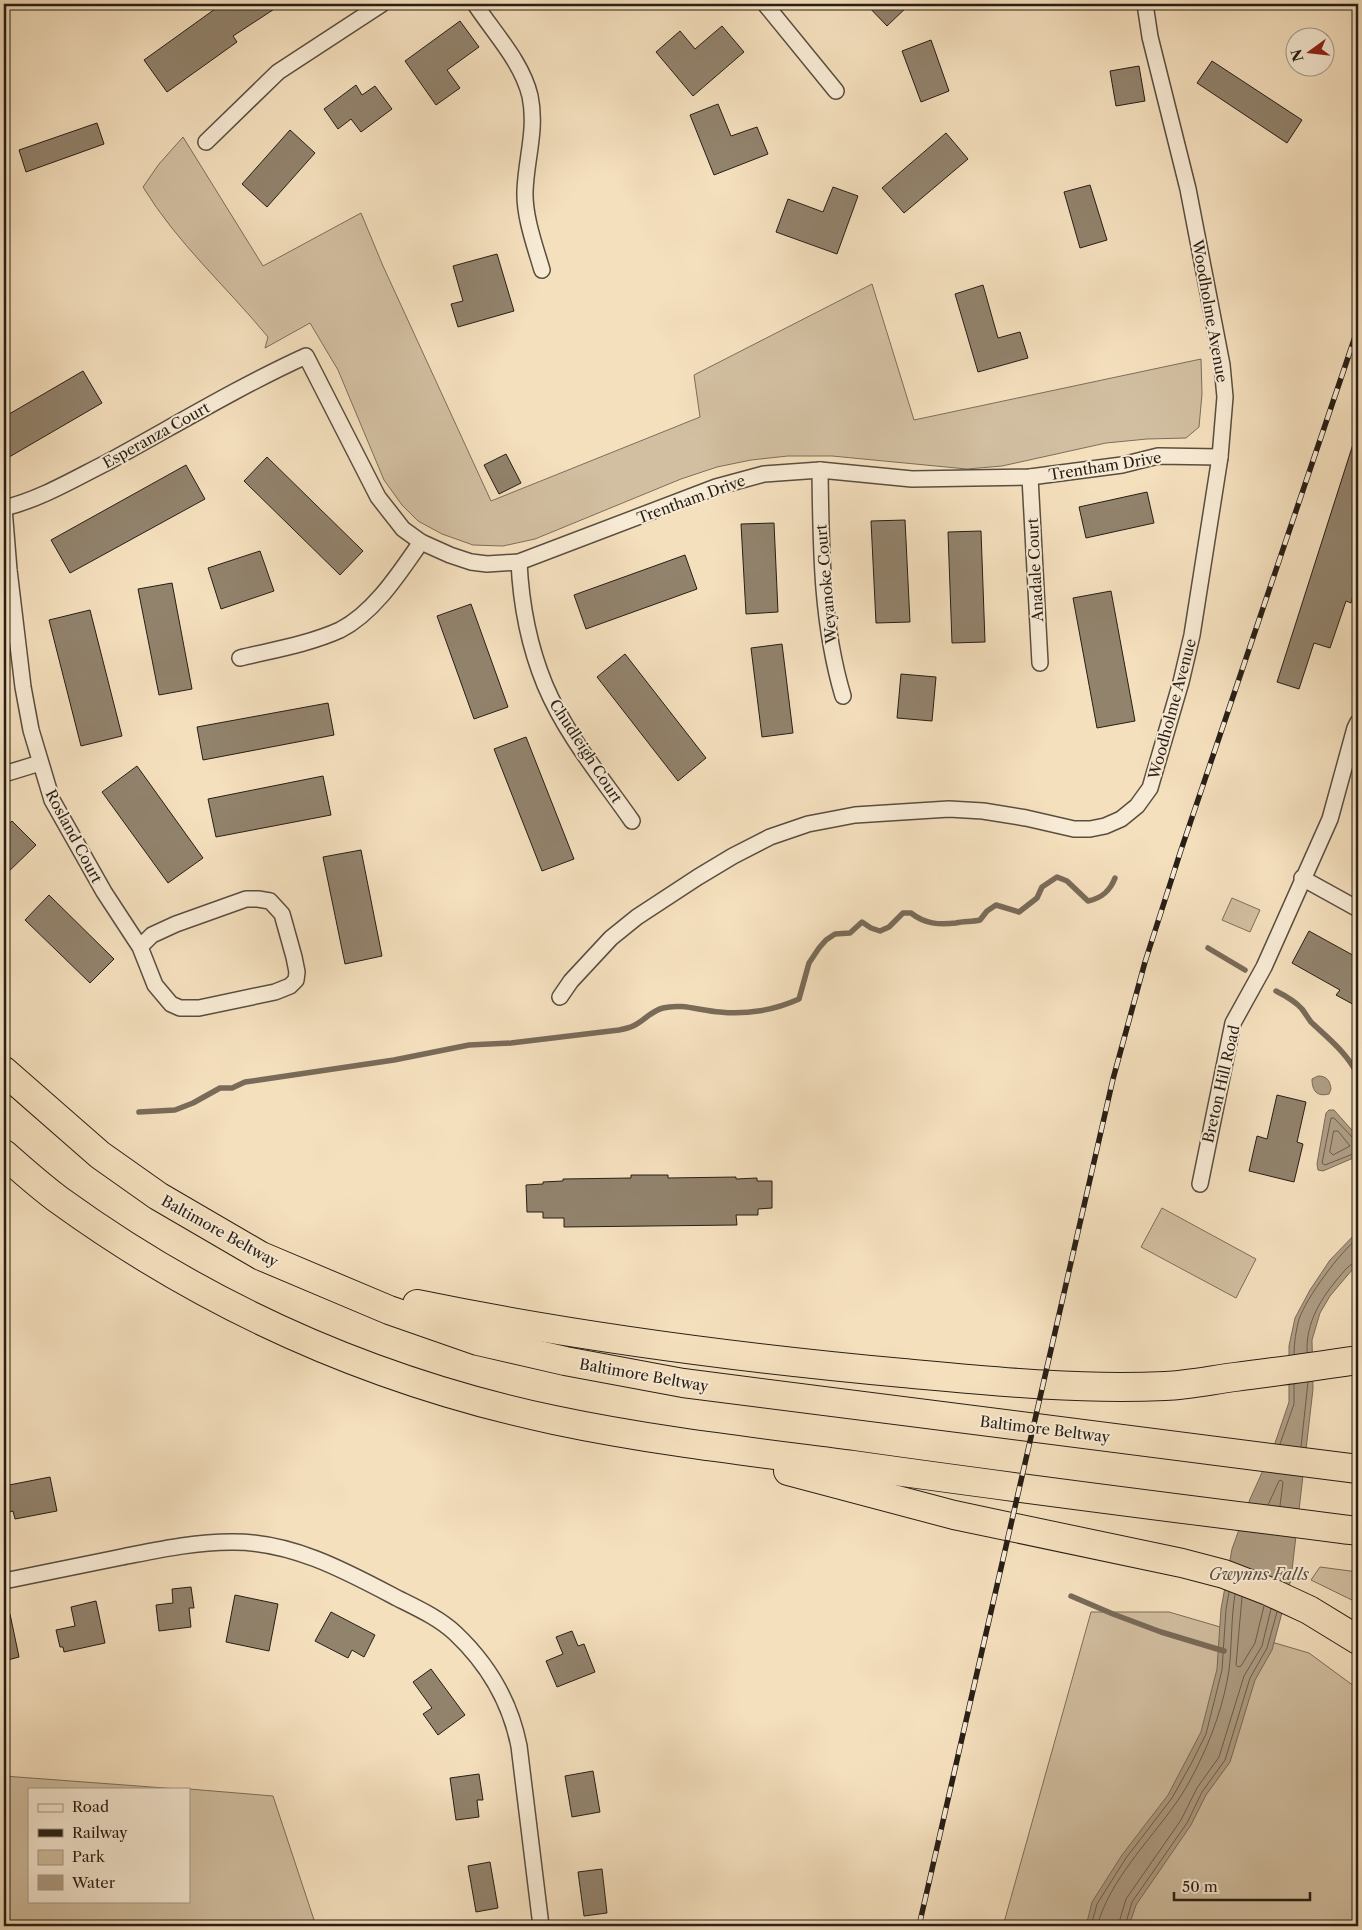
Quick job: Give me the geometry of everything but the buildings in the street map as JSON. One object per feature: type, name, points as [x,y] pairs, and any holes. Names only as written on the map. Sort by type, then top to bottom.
[{"type":"highway","name":"Baltimore Beltway","points":[[4,1071],[100,1155],[158,1196],[261,1256],[331,1287],[390,1310],[478,1340],[565,1361],[683,1383],[1358,1469]]},
{"type":"highway","points":[[4,1154],[57,1198],[127,1246],[232,1308],[364,1366],[459,1397],[554,1420],[670,1440],[1358,1531]]},
{"type":"highway","points":[[331,1287],[471,1315],[571,1332],[828,1366],[1005,1382],[1104,1388],[1167,1386],[1358,1360]]},
{"type":"highway","points":[[670,1440],[954,1515],[1224,1574],[1268,1591],[1309,1610],[1358,1640]]},
{"type":"street","points":[[206,142],[278,72],[382,4]]},
{"type":"street","points":[[475,4],[512,57],[524,78],[530,96],[533,119],[525,194],[531,230],[542,270]]},
{"type":"street","points":[[765,4],[836,91]]},
{"type":"street","name":"Woodholme Avenue","points":[[560,997],[611,938],[637,917],[733,856],[770,838],[808,824],[855,815],[949,809],[1026,818],[1074,830],[1105,826],[1121,819],[1137,806],[1150,788],[1182,682],[1192,635],[1220,457],[1225,397],[1222,365],[1188,189],[1150,37],[1145,4]]},
{"type":"street","name":"Trentham Drive","points":[[306,356],[378,497],[403,528],[421,542],[450,555],[471,562],[487,564],[519,562],[716,487],[764,474],[820,470],[912,479],[1030,477],[1122,465],[1158,456],[1220,457]]},
{"type":"street","name":"Esperanza Court","points":[[4,508],[32,500],[67,483],[267,374],[306,356]]},
{"type":"street","name":"Weyanoke Court","points":[[820,470],[822,574],[825,613],[833,661],[842,696]]},
{"type":"street","name":"Anadale Court","points":[[1030,477],[1040,663]]},
{"type":"street","name":"Rosland Court","points":[[4,508],[9,570],[23,687],[31,730],[40,763],[52,800],[104,892],[140,947],[154,985],[171,1004],[180,1008],[199,1008],[275,992],[290,986],[296,980],[297,972],[294,957],[282,914],[270,902],[258,899],[239,902],[176,924],[152,935],[140,947]]},
{"type":"street","points":[[240,658],[303,643],[342,629],[370,607],[390,586],[421,542]]},
{"type":"street","name":"Chudleigh Court","points":[[519,562],[521,595],[526,626],[546,687],[570,731],[632,821]]},
{"type":"street","name":"Breton Hill Road","points":[[1200,1184],[1233,1023],[1264,967],[1302,878],[1330,819],[1357,726]]},
{"type":"street","points":[[4,774],[40,763]]},
{"type":"street","points":[[1302,878],[1358,909]]},
{"type":"street","points":[[4,1581],[172,1547],[233,1542],[289,1550],[317,1559],[346,1571],[424,1612],[454,1632],[475,1654],[493,1678],[514,1721],[519,1746],[541,1926]]},
{"type":"green space","points":[[183,137],[263,266],[361,213],[383,266],[491,501],[700,417],[694,375],[872,284],[914,420],[1201,359],[1202,394],[1199,427],[1186,438],[1106,443],[1002,466],[967,469],[832,456],[788,456],[751,460],[717,467],[681,479],[535,539],[503,546],[473,545],[442,534],[418,521],[402,505],[384,480],[338,370],[310,323],[265,348],[268,337],[186,246],[156,207],[143,187],[159,164]]},
{"type":"green space","points":[[1232,898],[1260,910],[1250,932],[1222,920]]},
{"type":"green space","points":[[1162,1208],[1256,1259],[1236,1298],[1141,1247]]},
{"type":"green space","points":[[1320,1567],[1358,1572],[1358,1603],[1311,1580]]},
{"type":"green space","points":[[1091,1612],[1169,1612],[1309,1653],[1358,1689],[1358,1926],[1003,1926]]},
{"type":"green space","points":[[4,1776],[165,1788],[28,1788],[28,1902],[190,1902],[190,1789],[273,1796],[316,1926],[4,1926]]},
{"type":"water","points":[[1318,1076],[1324,1077],[1329,1081],[1331,1089],[1329,1094],[1321,1095],[1314,1090],[1312,1079]]},
{"type":"water","points":[[1329,1110],[1334,1110],[1358,1137],[1358,1156],[1323,1171],[1318,1170],[1317,1164],[1326,1113]]},
{"type":"water","name":"Gwynns Falls","points":[[1358,1231],[1358,1266],[1352,1270],[1330,1296],[1320,1313],[1312,1340],[1313,1389],[1291,1579],[1272,1650],[1255,1680],[1230,1762],[1206,1795],[1191,1825],[1136,1905],[1129,1926],[1086,1926],[1092,1902],[1122,1855],[1168,1795],[1201,1732],[1217,1669],[1221,1609],[1232,1549],[1250,1499],[1274,1446],[1289,1402],[1289,1346],[1295,1318],[1310,1290],[1330,1260]]},
{"type":"waterway","points":[[139,1112],[175,1110],[193,1103],[220,1088],[232,1088],[245,1082],[394,1060],[469,1045],[511,1043],[619,1030],[633,1026],[663,1008],[684,1007],[730,1013],[770,1009],[799,999],[809,963],[819,948],[835,934],[850,933],[862,922],[880,931],[889,927],[903,913],[911,913],[927,922],[938,924],[977,921],[996,905],[1019,912],[1037,898],[1042,887],[1057,877],[1067,881],[1088,901],[1105,893],[1111,887],[1115,878]]},
{"type":"waterway","points":[[1208,948],[1245,970]]},
{"type":"waterway","points":[[1276,991],[1302,1009],[1311,1022],[1343,1053],[1358,1075]]},
{"type":"waterway","points":[[1071,1596],[1161,1632],[1224,1651]]},
{"type":"railway","points":[[919,1926],[1113,1079],[1145,962],[1181,850],[1358,328]]}]
